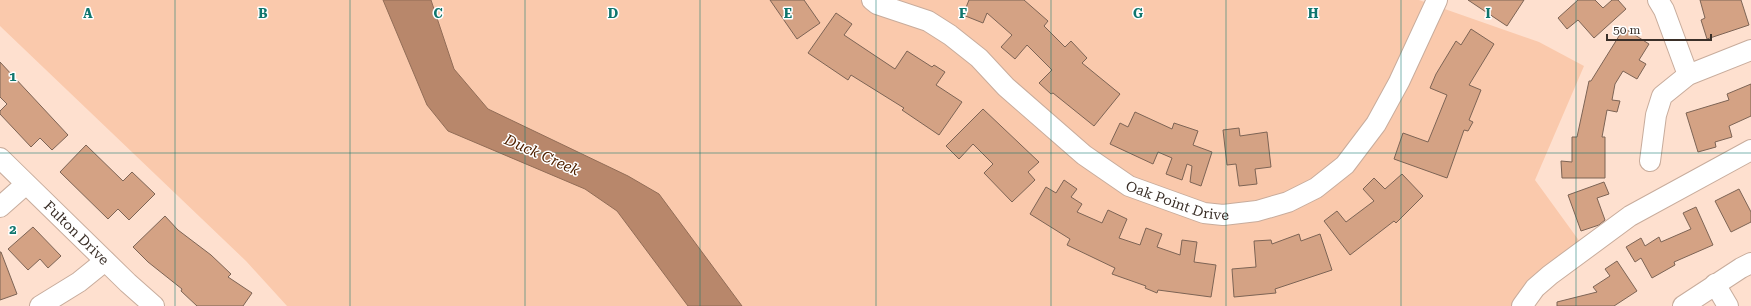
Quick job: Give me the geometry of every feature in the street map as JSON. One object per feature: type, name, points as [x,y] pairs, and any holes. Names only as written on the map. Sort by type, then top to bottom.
[{"type":"street","name":"Oak Point Drive","points":[[872,0],[877,4],[928,21],[950,35],[979,58],[1006,86],[1084,155],[1130,186],[1204,213],[1223,215],[1257,211],[1288,202],[1316,188],[1345,165],[1376,124],[1399,82],[1437,0]]},
{"type":"street","points":[[1658,0],[1664,10],[1688,76]]},
{"type":"street","points":[[1650,161],[1656,115],[1662,96],[1688,76],[1751,50]]},
{"type":"street","points":[[1522,306],[1534,288],[1630,216],[1751,150]]},
{"type":"street","name":"Fulton Drive","points":[[0,158],[105,261],[154,306]]},
{"type":"street","points":[[0,208],[26,184]]},
{"type":"street","points":[[40,306],[79,282],[105,261]]},
{"type":"street","points":[[1682,306],[1740,268],[1751,263]]},
{"type":"street","points":[[1715,284],[1728,306]]},
{"type":"shaded area","points":[[0,0],[1419,0],[1539,42],[1584,66],[1535,180],[1580,242],[1515,306],[287,306],[246,261],[0,26]]},
{"type":"water","name":"Duck Creek","points":[[383,0],[431,0],[454,69],[488,109],[628,176],[659,194],[742,306],[688,306],[617,211],[585,189],[448,131],[427,105]]},
{"type":"building","points":[[770,0],[804,0],[820,23],[797,39]]},
{"type":"building","points":[[969,0],[1024,0],[1048,21],[1044,26],[1065,47],[1071,41],[1087,58],[1082,63],[1120,94],[1094,126],[1053,93],[1051,94],[1039,83],[1052,70],[1027,45],[1015,59],[1001,47],[1012,35],[987,13],[983,23],[963,15]]},
{"type":"building","points":[[1468,0],[1524,0],[1507,26]]},
{"type":"building","points":[[1578,0],[1595,0],[1603,8],[1612,0],[1618,0],[1626,9],[1594,38],[1578,20],[1567,29],[1558,18]]},
{"type":"building","points":[[1700,0],[1741,0],[1749,25],[1707,39],[1701,20],[1705,18]]},
{"type":"building","points":[[836,13],[852,24],[844,35],[895,69],[907,51],[932,67],[934,65],[945,72],[936,85],[962,102],[939,135],[902,110],[904,108],[851,75],[848,80],[808,53]]},
{"type":"building","points":[[1624,28],[1649,44],[1639,60],[1646,64],[1637,79],[1623,71],[1615,84],[1612,100],[1620,101],[1617,112],[1607,110],[1602,137],[1605,137],[1605,178],[1562,178],[1561,161],[1572,162],[1572,137],[1577,137],[1589,81],[1591,81]]},
{"type":"building","points":[[1471,29],[1494,44],[1469,85],[1481,90],[1469,120],[1473,122],[1468,131],[1464,130],[1447,178],[1394,159],[1403,133],[1428,142],[1447,95],[1430,88],[1436,74],[1456,41],[1461,45]]},
{"type":"building","points":[[0,62],[68,135],[52,150],[40,138],[31,147],[0,114],[0,111],[7,104],[0,97]]},
{"type":"building","points":[[1751,84],[1751,116],[1729,126],[1732,137],[1715,142],[1716,147],[1698,152],[1686,113],[1729,100],[1727,94]]},
{"type":"building","points":[[983,109],[1039,162],[1028,172],[1035,180],[1012,202],[984,173],[993,164],[973,144],[959,159],[946,146]]},
{"type":"building","points":[[1135,112],[1172,129],[1174,123],[1198,131],[1193,145],[1212,152],[1201,186],[1190,182],[1192,166],[1187,164],[1182,180],[1166,174],[1172,158],[1158,152],[1153,164],[1110,144],[1120,123],[1128,127]]},
{"type":"building","points":[[1239,128],[1240,136],[1267,132],[1271,167],[1255,169],[1257,184],[1239,186],[1236,164],[1227,165],[1223,130]]},
{"type":"building","points":[[86,145],[123,181],[132,172],[155,194],[129,220],[118,209],[108,219],[60,172]]},
{"type":"building","points":[[1402,174],[1423,196],[1396,223],[1394,221],[1350,255],[1324,221],[1337,211],[1346,222],[1374,201],[1363,189],[1374,178],[1385,189]]},
{"type":"building","points":[[1064,180],[1077,189],[1071,197],[1082,204],[1077,212],[1102,223],[1108,210],[1127,219],[1119,238],[1140,245],[1146,228],[1162,234],[1157,247],[1180,255],[1182,240],[1197,242],[1194,262],[1216,265],[1211,297],[1158,290],[1157,293],[1145,288],[1146,286],[1112,274],[1115,268],[1067,245],[1070,239],[1030,214],[1046,187],[1056,193]]},
{"type":"building","points":[[1604,182],[1609,194],[1597,198],[1605,220],[1599,225],[1581,231],[1568,195]]},
{"type":"building","points":[[1739,189],[1751,212],[1751,222],[1731,232],[1715,201]]},
{"type":"building","points":[[1696,207],[1713,245],[1674,262],[1675,265],[1652,278],[1641,258],[1635,262],[1626,247],[1641,238],[1645,246],[1659,237],[1661,242],[1691,229],[1683,213]]},
{"type":"building","points":[[165,216],[178,230],[211,255],[231,274],[228,277],[252,293],[243,306],[197,306],[181,291],[182,289],[148,262],[133,247]]},
{"type":"building","points":[[33,227],[61,256],[48,268],[40,259],[28,270],[8,249]]},
{"type":"building","points":[[1299,234],[1301,241],[1320,234],[1332,270],[1275,289],[1276,293],[1234,297],[1232,269],[1256,267],[1254,241],[1271,240],[1272,244]]},
{"type":"building","points":[[0,252],[17,294],[0,300]]},
{"type":"building","points":[[1617,261],[1637,291],[1614,306],[1557,306],[1557,302],[1597,292],[1593,287],[1610,276],[1605,269]]}]
